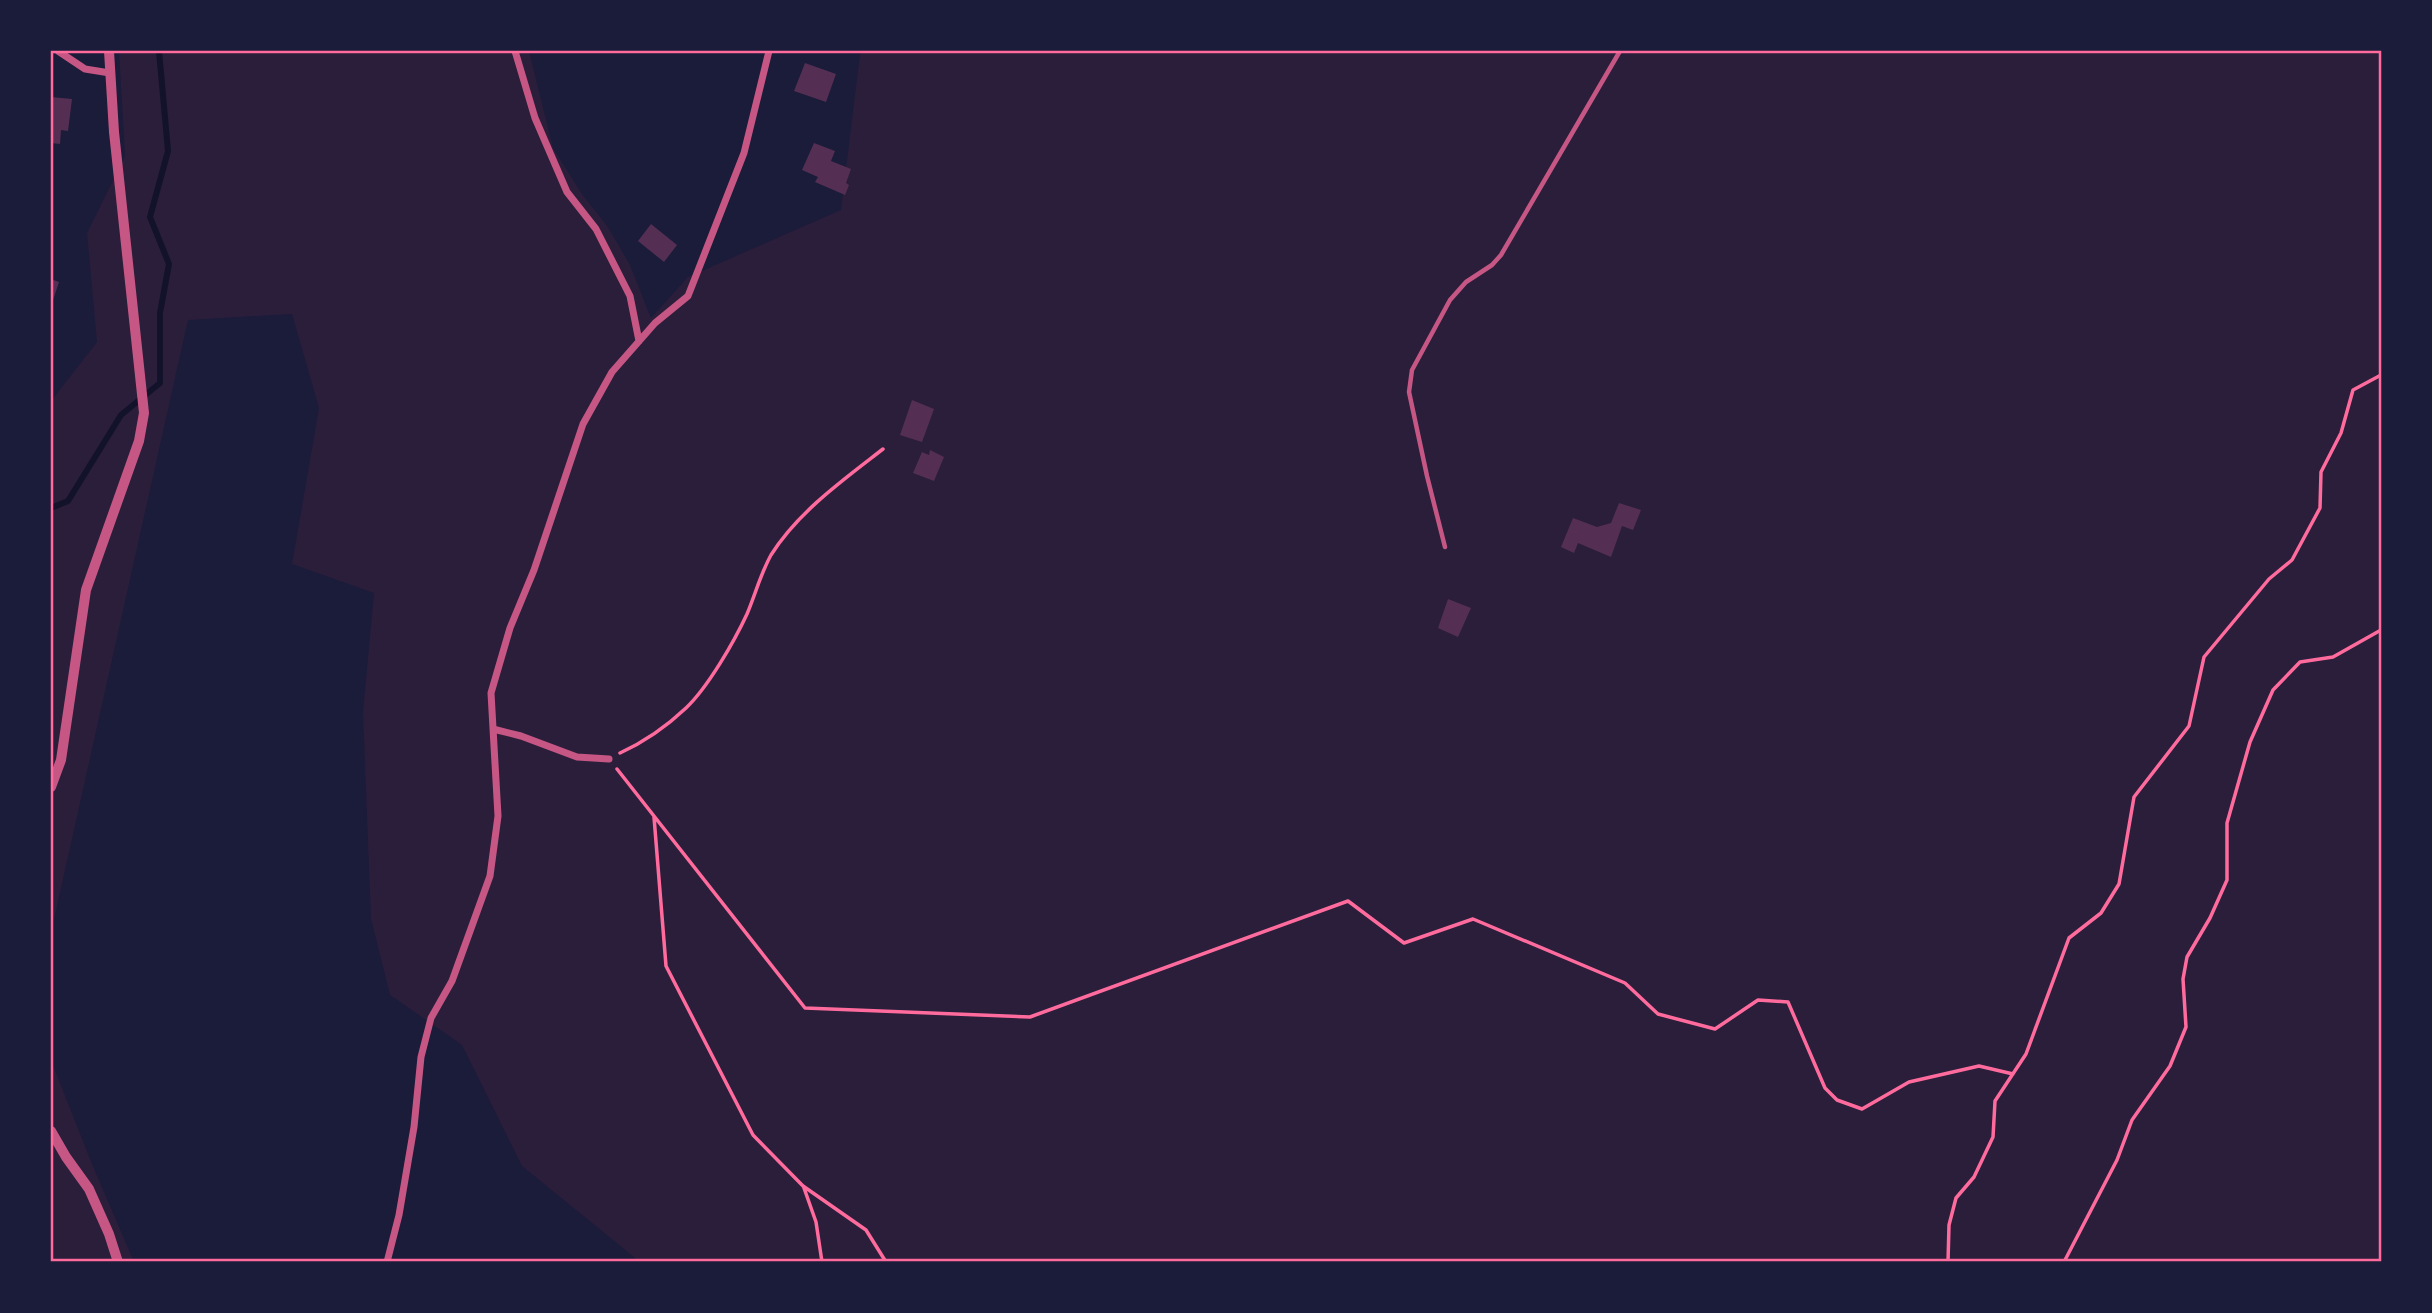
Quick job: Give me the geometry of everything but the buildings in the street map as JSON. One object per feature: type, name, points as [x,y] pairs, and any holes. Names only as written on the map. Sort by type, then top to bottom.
[{"type":"street","points":[[58,51],[85,69],[110,73]]},
{"type":"street","points":[[51,787],[61,761],[86,590],[139,441],[144,413],[109,51]]},
{"type":"street","points":[[515,51],[535,118],[568,192],[596,229],[630,296],[639,341]]},
{"type":"street","points":[[387,1262],[399,1215],[414,1127],[421,1057],[431,1018],[452,981],[490,876],[498,816],[491,693],[510,628],[534,570],[583,424],[612,372],[655,323],[688,296],[744,153],[769,51]]},
{"type":"street","points":[[493,729],[521,736],[577,757],[609,759]]},
{"type":"street","points":[[51,1130],[89,1189],[118,1262]]},
{"type":"lane","points":[[1445,547],[1409,392],[1412,370],[1450,300],[1466,282],[1492,265],[1501,255],[1620,51]]},
{"type":"path","points":[[1948,1262],[1949,1225],[1956,1198],[1974,1177],[1993,1137],[1995,1101],[2026,1054],[2069,938],[2101,913],[2119,884],[2134,797],[2189,726],[2204,656],[2269,579],[2292,560],[2320,508],[2321,472],[2341,433],[2353,390],[2381,375]]},
{"type":"path","points":[[883,449],[845,478],[793,526],[770,557],[746,617],[719,664],[687,708],[642,743],[609,759],[805,1008],[1030,1017],[1348,901],[1404,943],[1473,919],[1625,983],[1658,1014],[1715,1029],[1758,999],[1788,1002],[1825,1088],[1837,1100],[1863,1109],[1909,1082],[1979,1066],[2013,1074]]},
{"type":"path","points":[[2064,1262],[2117,1160],[2132,1120],[2170,1066],[2186,1027],[2183,979],[2187,957],[2210,918],[2227,880],[2227,823],[2250,742],[2273,690],[2300,662],[2333,657],[2381,630]]},
{"type":"path","points":[[654,814],[666,966],[753,1135],[803,1186],[866,1230],[886,1262]]},
{"type":"path","points":[[803,1186],[816,1222],[822,1262]]},
{"type":"shaded area","points":[[119,51],[529,51],[553,148],[582,194],[608,227],[630,265],[651,318],[688,277],[841,210],[860,54],[863,51],[2381,51],[2381,1262],[640,1262],[522,1166],[462,1045],[390,995],[371,919],[363,712],[374,593],[292,564],[319,408],[292,314],[188,320],[51,933],[51,401],[97,342],[87,233],[125,156]]},
{"type":"shaded area","points":[[51,1060],[92,1164],[134,1262],[51,1262]]},
{"type":"waterway","points":[[51,508],[68,501],[121,415],[160,383],[160,313],[169,264],[150,217],[168,151],[159,51]]}]
